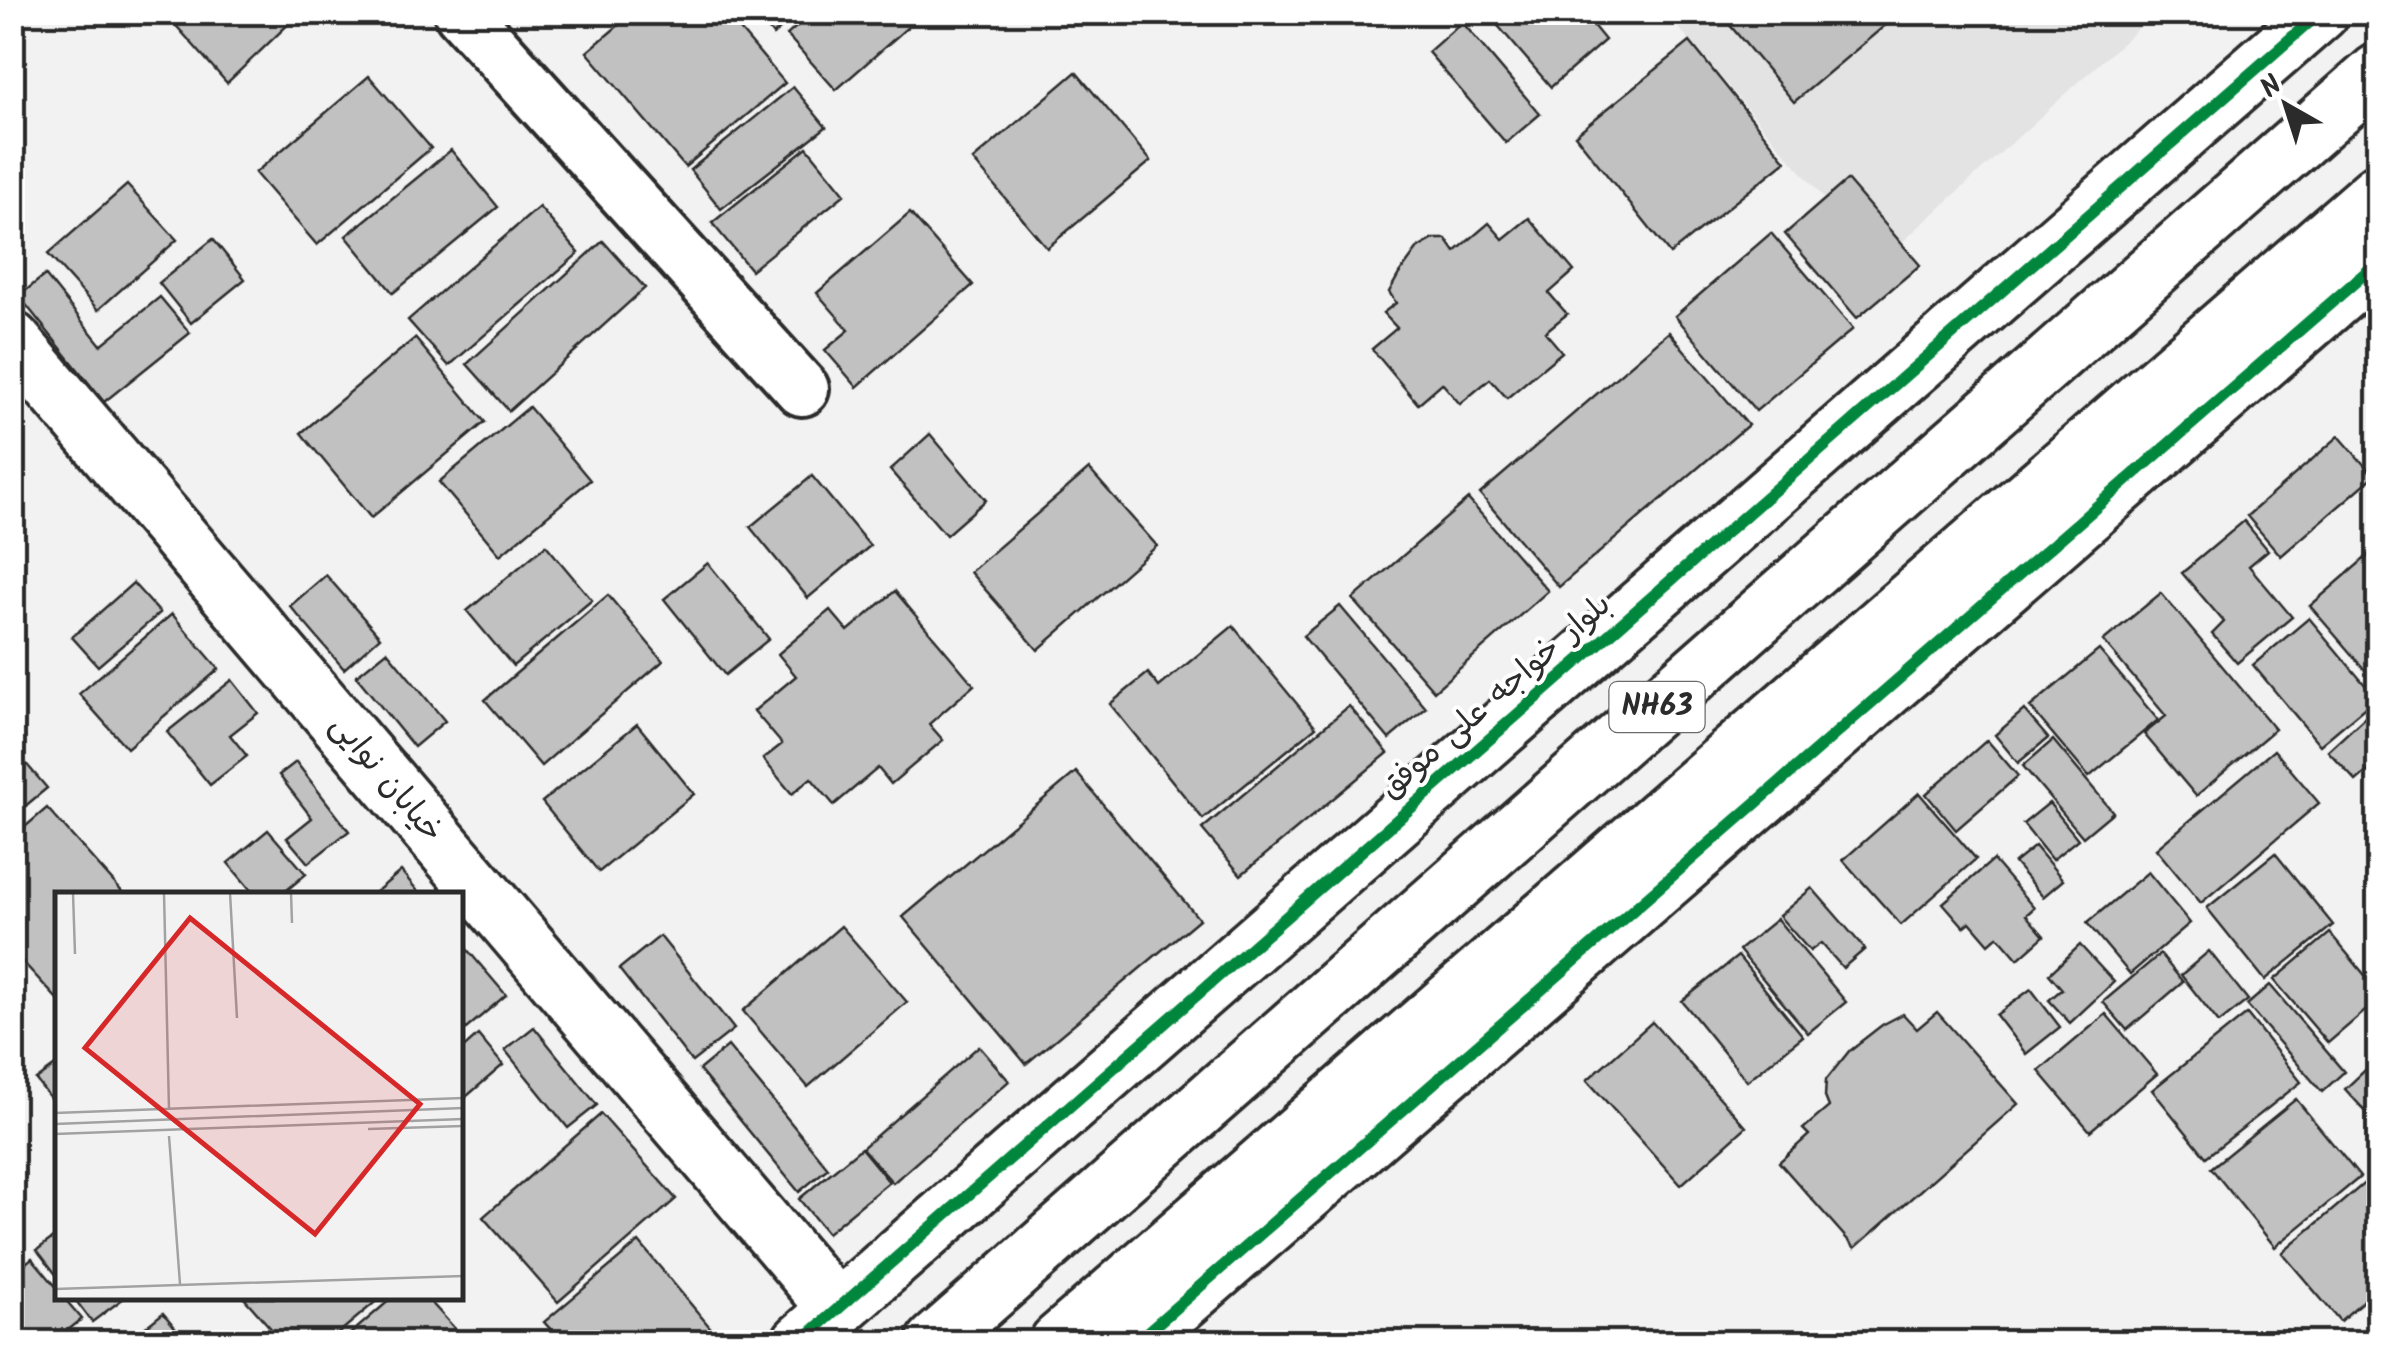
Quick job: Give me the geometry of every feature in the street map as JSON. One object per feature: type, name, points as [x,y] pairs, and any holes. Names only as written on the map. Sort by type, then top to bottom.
[{"type":"main road","name":"بلوار خواجه علی موفق","points":[[819,1326],[2320,12]]},
{"type":"main road","name":"NH63","points":[[935,1342],[2378,72]]},
{"type":"main road","name":"NH63","points":[[1058,1342],[2378,192]]},
{"type":"main road","points":[[1136,1342],[2378,262]]},
{"type":"main road","name":"خیابان نوایی","points":[[12,340],[819,1326]]},
{"type":"street","points":[[461,12],[802,389]]},
{"type":"shaded area","points":[[1666,13],[2155,13],[1879,263]]},
{"type":"building","points":[[164,12],[301,12],[227,83]]},
{"type":"building","points":[[634,12],[725,12],[785,83],[685,167],[587,52]]},
{"type":"building","points":[[755,12],[800,12],[773,35]]},
{"type":"building","points":[[813,12],[925,12],[836,90],[787,35]]},
{"type":"building","points":[[1582,12],[1605,40],[1551,87],[1487,13]]},
{"type":"building","points":[[1742,12],[1901,12],[1794,102],[1729,24]]},
{"type":"building","points":[[1462,22],[1540,114],[1506,143],[1428,52]]},
{"type":"building","points":[[1690,42],[1786,161],[1670,254],[1575,135]]},
{"type":"building","points":[[1076,72],[1151,161],[1047,248],[973,160]]},
{"type":"building","points":[[369,76],[431,148],[317,245],[255,173]]},
{"type":"building","points":[[793,87],[826,127],[721,209],[690,170]]},
{"type":"building","points":[[807,147],[845,194],[751,270],[712,223]]},
{"type":"building","points":[[451,150],[498,207],[393,293],[346,236]]},
{"type":"building","points":[[1847,180],[1920,265],[1857,318],[1785,234]]},
{"type":"building","points":[[127,185],[177,240],[98,310],[48,254]]},
{"type":"building","points":[[539,207],[579,253],[449,366],[408,320]]},
{"type":"building","points":[[910,213],[973,285],[857,387],[825,350],[849,330],[817,293]]},
{"type":"building","points":[[1529,218],[1574,271],[1549,293],[1567,314],[1545,332],[1562,352],[1507,398],[1490,379],[1460,404],[1442,383],[1418,404],[1372,349],[1397,328],[1383,313],[1396,303],[1389,292],[1399,274],[1418,248],[1434,239],[1446,239],[1455,252],[1489,223],[1503,239]]},
{"type":"building","points":[[1771,233],[1853,329],[1756,411],[1675,316]]},
{"type":"building","points":[[213,239],[245,279],[191,323],[159,283]]},
{"type":"building","points":[[603,241],[645,288],[509,411],[467,364]]},
{"type":"building","points":[[45,275],[101,345],[160,297],[190,333],[104,402],[19,296]]},
{"type":"building","points":[[1669,332],[1748,425],[1559,587],[1480,494]]},
{"type":"building","points":[[415,338],[485,422],[371,518],[301,433]]},
{"type":"building","points":[[529,407],[590,480],[500,555],[439,482]]},
{"type":"building","points":[[930,434],[986,500],[946,535],[890,470]]},
{"type":"building","points":[[2339,436],[2374,476],[2281,556],[2247,516]]},
{"type":"building","points":[[1089,469],[1157,546],[1038,650],[970,572]]},
{"type":"building","points":[[812,476],[870,546],[808,598],[750,527]]},
{"type":"building","points":[[1468,499],[1548,591],[1434,691],[1353,599]]},
{"type":"building","points":[[2244,521],[2268,550],[2249,566],[2292,617],[2237,663],[2212,634],[2224,622],[2182,573]]},
{"type":"building","points":[[546,545],[592,600],[513,666],[467,611]]},
{"type":"building","points":[[2378,547],[2378,659],[2365,670],[2310,606]]},
{"type":"building","points":[[708,563],[769,639],[725,675],[664,599]]},
{"type":"building","points":[[326,575],[380,637],[344,669],[290,606]]},
{"type":"building","points":[[133,583],[160,613],[98,666],[72,637]]},
{"type":"building","points":[[895,591],[974,685],[929,724],[943,740],[891,784],[878,768],[834,805],[811,778],[792,794],[763,759],[782,744],[754,711],[796,676],[778,654],[830,610],[848,631]]},
{"type":"building","points":[[2161,593],[2275,729],[2196,796],[2144,734],[2166,716],[2103,641]]},
{"type":"building","points":[[608,595],[663,661],[541,766],[485,700]]},
{"type":"building","points":[[1340,606],[1426,708],[1389,739],[1303,636]]},
{"type":"building","points":[[172,614],[219,669],[127,748],[79,694]]},
{"type":"building","points":[[2309,618],[2376,698],[2320,745],[2253,665]]},
{"type":"building","points":[[1233,626],[1316,727],[1203,819],[1110,704],[1148,673],[1159,687]]},
{"type":"building","points":[[2099,650],[2158,720],[2089,777],[2030,707]]},
{"type":"building","points":[[387,651],[445,721],[414,747],[356,676]]},
{"type":"building","points":[[232,680],[258,713],[230,735],[247,756],[210,785],[167,732]]},
{"type":"building","points":[[2378,705],[2378,777],[2370,769],[2356,781],[2328,751]]},
{"type":"building","points":[[1349,706],[1388,753],[1241,875],[1202,829]]},
{"type":"building","points":[[2024,710],[2048,738],[2018,763],[1995,735]]},
{"type":"building","points":[[637,724],[694,794],[599,872],[542,802]]},
{"type":"building","points":[[1987,740],[2018,776],[1956,830],[1926,794]]},
{"type":"building","points":[[2053,740],[2113,812],[2083,837],[2023,766]]},
{"type":"building","points":[[2274,750],[2319,803],[2201,903],[2156,849]]},
{"type":"building","points":[[17,753],[47,788],[12,817],[12,757]]},
{"type":"building","points":[[296,762],[349,831],[308,863],[287,838],[312,818],[279,775]]},
{"type":"building","points":[[1076,772],[1199,919],[1026,1064],[903,917]]},
{"type":"building","points":[[1919,793],[1976,859],[1901,925],[1843,860]]},
{"type":"building","points":[[2049,803],[2078,839],[2052,860],[2023,824]]},
{"type":"building","points":[[47,808],[122,892],[55,892],[55,997],[12,950],[12,838]]},
{"type":"building","points":[[268,830],[306,874],[285,892],[252,892],[228,863]]},
{"type":"building","points":[[2035,846],[2063,880],[2043,897],[2014,863]]},
{"type":"building","points":[[2275,853],[2333,925],[2265,980],[2207,908]]},
{"type":"building","points":[[1993,860],[2034,908],[2026,915],[2044,936],[2018,959],[1998,936],[1989,944],[1970,922],[1964,927],[1943,903]]},
{"type":"building","points":[[401,871],[418,892],[376,892]]},
{"type":"building","points":[[2148,872],[2190,923],[2130,974],[2087,923]]},
{"type":"building","points":[[1812,888],[1865,949],[1843,968],[1821,943],[1810,951],[1779,916]]},
{"type":"building","points":[[1777,919],[1846,1002],[1808,1033],[1739,950]]},
{"type":"building","points":[[841,926],[907,1002],[808,1087],[743,1011]]},
{"type":"building","points":[[2330,933],[2378,991],[2378,1000],[2328,1043],[2274,980]]},
{"type":"building","points":[[660,936],[734,1029],[692,1062],[619,969]]},
{"type":"building","points":[[462,943],[506,995],[466,1029],[462,1024]]},
{"type":"building","points":[[2080,945],[2114,982],[2070,1023],[2049,1000],[2062,989],[2049,974]]},
{"type":"building","points":[[2209,951],[2248,1000],[2219,1023],[2181,975]]},
{"type":"building","points":[[2160,954],[2183,982],[2127,1030],[2103,1002]]},
{"type":"building","points":[[1738,956],[1803,1036],[1747,1081],[1682,1001]]},
{"type":"building","points":[[2270,985],[2344,1072],[2322,1092],[2247,1005]]},
{"type":"building","points":[[2031,989],[2060,1027],[2026,1054],[1996,1015]]},
{"type":"building","points":[[1937,1012],[2018,1104],[1855,1248],[1779,1162],[1809,1135],[1803,1129],[1829,1107],[1826,1080],[1850,1050],[1903,1014],[1917,1029]]},
{"type":"building","points":[[2106,1014],[2157,1074],[2090,1131],[2039,1071]]},
{"type":"building","points":[[2247,1014],[2301,1082],[2206,1157],[2152,1090]]},
{"type":"building","points":[[1652,1022],[1746,1127],[1681,1185],[1587,1080]]},
{"type":"building","points":[[534,1027],[597,1105],[568,1128],[505,1050]]},
{"type":"building","points":[[478,1035],[503,1065],[462,1100],[462,1049]]},
{"type":"building","points":[[728,1046],[828,1168],[799,1192],[699,1070]]},
{"type":"building","points":[[979,1046],[1009,1081],[893,1183],[862,1148]]},
{"type":"building","points":[[2378,1058],[2378,1125],[2345,1089]]},
{"type":"building","points":[[55,1066],[55,1104],[36,1080]]},
{"type":"building","points":[[2296,1099],[2360,1177],[2275,1247],[2211,1168]]},
{"type":"building","points":[[601,1114],[676,1199],[558,1302],[483,1217]]},
{"type":"building","points":[[861,1148],[889,1182],[827,1233],[799,1199]]},
{"type":"building","points":[[2368,1180],[2378,1192],[2378,1288],[2340,1321],[2282,1253]]},
{"type":"building","points":[[55,1236],[55,1273],[37,1250]]},
{"type":"building","points":[[639,1242],[719,1338],[714,1342],[562,1342],[544,1322]]},
{"type":"building","points":[[32,1258],[55,1285],[55,1300],[66,1300],[82,1319],[53,1342],[32,1342],[12,1318],[12,1274]]},
{"type":"building","points":[[76,1300],[121,1300],[92,1322]]},
{"type":"building","points":[[246,1300],[378,1300],[328,1342],[283,1342]]},
{"type":"building","points":[[390,1300],[429,1300],[467,1342],[341,1342]]},
{"type":"building","points":[[163,1313],[184,1338],[178,1342],[127,1342]]},
{"type":"cycle path","points":[[800,1342],[2321,12]]},
{"type":"cycle path","points":[[1136,1342],[2378,262]]}]
